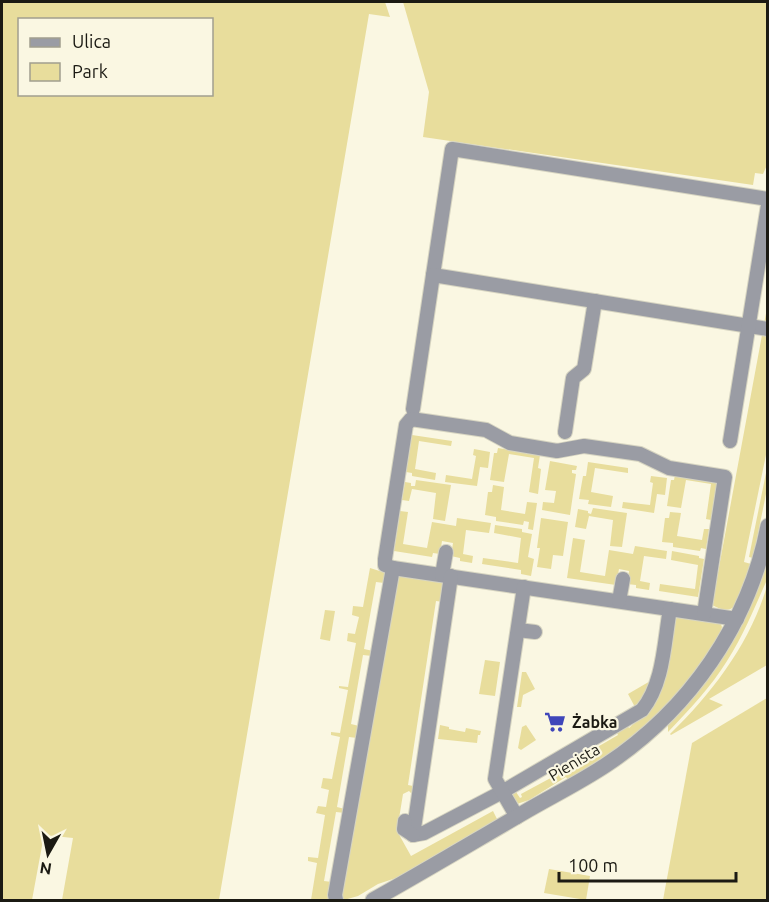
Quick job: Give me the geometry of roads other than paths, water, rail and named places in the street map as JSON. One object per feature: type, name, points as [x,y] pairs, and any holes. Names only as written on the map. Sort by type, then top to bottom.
[{"type":"street","points":[[413,409],[452,149],[768,199]]},
{"type":"street","points":[[730,441],[768,205]]},
{"type":"street","points":[[433,275],[768,329]]},
{"type":"street","points":[[565,432],[573,378],[584,369],[595,301]]},
{"type":"street","points":[[704,614],[725,477],[669,468],[640,454],[584,446],[556,451],[510,443],[486,430],[411,419],[406,425],[385,565],[446,576],[737,619]]},
{"type":"street","name":"Pienista","points":[[372,900],[606,765],[655,727],[699,680],[725,642],[751,585],[767,531]]},
{"type":"street","points":[[413,835],[446,576],[446,552]]},
{"type":"street","points":[[336,900],[335,895],[393,567]]},
{"type":"street","points":[[620,601],[623,579]]},
{"type":"street","points":[[517,817],[496,782],[495,775],[524,587]]},
{"type":"street","points":[[405,821],[404,828],[413,835],[424,833],[502,792],[642,710],[658,679],[670,609]]},
{"type":"street","points":[[518,630],[536,632]]},
{"type":"place","name":"Żabka","points":[[555,722]]}]
